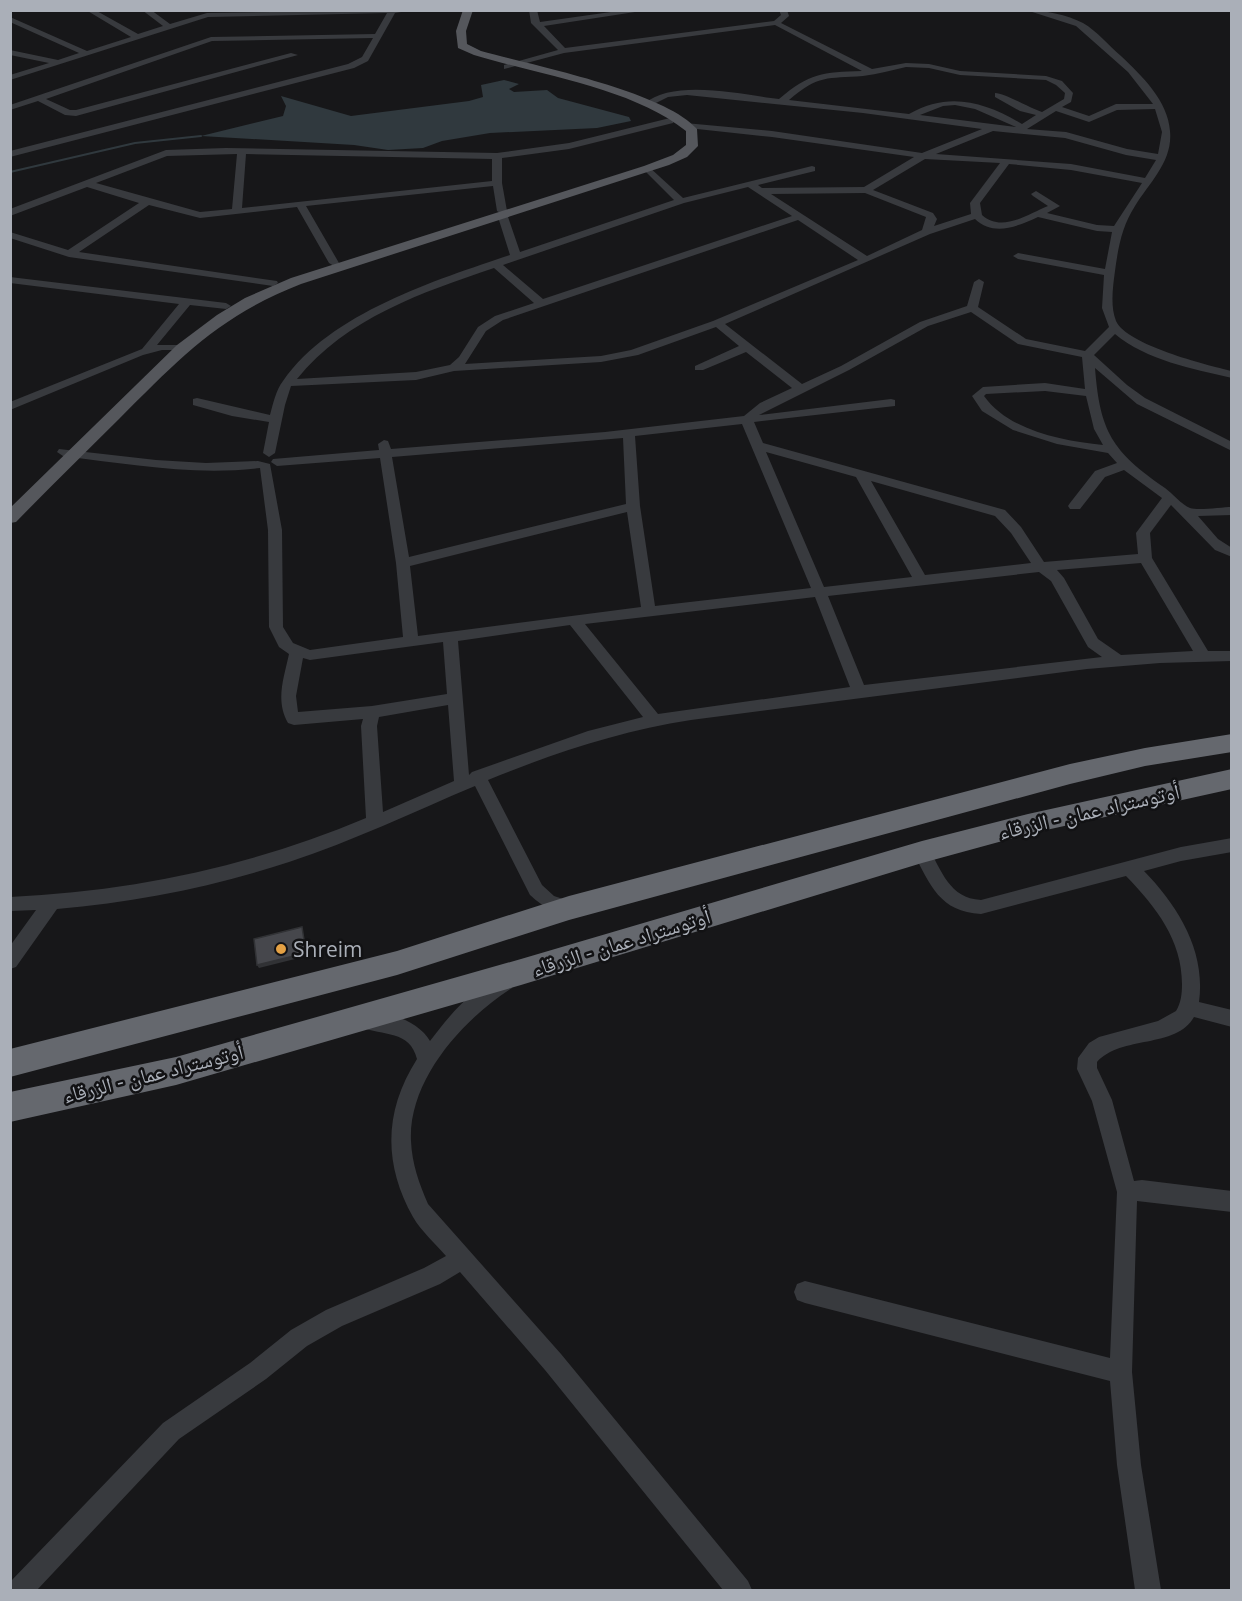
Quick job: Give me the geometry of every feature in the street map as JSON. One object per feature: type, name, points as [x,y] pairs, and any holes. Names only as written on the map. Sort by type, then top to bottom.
[{"type":"highway","name":"أوتوستراد عمان - الزرقاء","points":[[10,1063],[397,963],[569,908],[1070,774],[1232,743]]},
{"type":"highway","name":"أوتوستراد عمان - الزرقاء","points":[[10,1107],[176,1071],[521,972],[922,852],[1028,824],[1232,779]]},
{"type":"main road","points":[[460,10],[452,40],[458,52],[476,60],[574,79],[648,104],[695,127],[695,140],[689,150],[648,169],[623,174]]},
{"type":"main road","points":[[175,347],[222,316],[273,289],[623,174],[679,147],[682,141],[681,134],[670,122],[640,107],[480,56],[464,48],[462,31],[468,10]]},
{"type":"main road","points":[[10,518],[70,453],[175,347],[226,306],[273,283],[502,214]]},
{"type":"main road","points":[[10,504],[70,453]]},
{"type":"street","points":[[88,10],[137,37]]},
{"type":"street","points":[[145,10],[168,26]]},
{"type":"street","points":[[10,78],[207,15],[411,10]]},
{"type":"street","points":[[533,10],[532,17],[537,25],[563,51]]},
{"type":"street","points":[[537,25],[597,14],[645,10]]},
{"type":"street","points":[[515,66],[535,57],[563,51],[776,22],[785,16],[783,10]]},
{"type":"street","points":[[1029,10],[1079,24],[1087,30],[1142,84],[1158,106],[1164,120],[1166,135],[1163,158],[1130,207],[1118,230],[1109,273],[1109,313],[1114,327],[1167,356],[1232,375]]},
{"type":"street","points":[[38,98],[68,113],[76,113],[204,79],[362,61],[392,11]]},
{"type":"street","points":[[227,22],[235,14]]},
{"type":"street","points":[[10,19],[87,54]]},
{"type":"street","points":[[776,22],[871,72]]},
{"type":"street","points":[[21,31],[30,28]]},
{"type":"street","points":[[211,39],[219,31]]},
{"type":"street","points":[[10,108],[211,39],[377,36]]},
{"type":"street","points":[[297,37],[297,68]]},
{"type":"street","points":[[10,52],[57,62]]},
{"type":"street","points":[[781,102],[814,78],[831,74],[871,72],[906,65],[923,65],[953,72],[1046,78],[1058,81],[1069,93],[1068,100],[1021,129]]},
{"type":"street","points":[[11,67],[26,73]]},
{"type":"street","points":[[10,154],[228,98],[297,68]]},
{"type":"street","points":[[204,79],[212,85]]},
{"type":"street","points":[[220,92],[228,98]]},
{"type":"street","points":[[648,104],[666,95],[687,92],[1066,135],[1126,152],[1163,158]]},
{"type":"street","points":[[998,95],[1023,109],[1045,115]]},
{"type":"street","points":[[912,116],[929,108],[960,101],[1021,129]]},
{"type":"street","points":[[1057,108],[1091,119],[1116,107],[1158,106]]},
{"type":"street","points":[[10,213],[166,153],[497,156],[569,146],[670,122]]},
{"type":"street","points":[[695,127],[923,156],[1006,160],[1090,169],[1149,181]]},
{"type":"street","points":[[866,190],[923,156],[994,128]]},
{"type":"street","points":[[10,142],[25,150]]},
{"type":"street","points":[[237,212],[242,152]]},
{"type":"street","points":[[497,156],[497,183],[502,214],[516,257]]},
{"type":"street","points":[[1006,160],[975,203],[973,210],[975,216],[1000,226],[1055,206]]},
{"type":"street","points":[[648,169],[681,201]]},
{"type":"street","points":[[812,169],[756,188],[681,201],[415,291],[380,308],[304,363],[287,382],[267,460],[275,530],[276,627],[280,639],[289,649],[310,655],[574,620],[1040,567],[1145,558]]},
{"type":"street","points":[[86,183],[147,202],[200,215],[497,183]]},
{"type":"street","points":[[756,188],[866,190],[930,215],[932,219],[926,232]]},
{"type":"street","points":[[756,188],[866,260]]},
{"type":"street","points":[[1036,194],[1055,206],[1065,208],[1097,228]]},
{"type":"street","points":[[69,254],[147,202]]},
{"type":"street","points":[[300,206],[334,263]]},
{"type":"street","points":[[1036,213],[1097,228],[1118,230]]},
{"type":"street","points":[[454,368],[488,324],[801,216]]},
{"type":"street","points":[[287,382],[416,376],[454,368],[601,359],[634,353],[717,323],[926,232],[975,216]]},
{"type":"street","points":[[10,236],[69,254],[273,283]]},
{"type":"street","points":[[1018,256],[1109,273]]},
{"type":"street","points":[[496,264],[542,304]]},
{"type":"street","points":[[11,280],[226,306]]},
{"type":"street","points":[[972,308],[979,282]]},
{"type":"street","points":[[147,350],[188,300]]},
{"type":"street","points":[[972,308],[1022,342],[1088,356],[1141,401],[1232,447]]},
{"type":"street","points":[[747,421],[753,413],[764,406],[802,390],[924,324],[972,308]]},
{"type":"street","points":[[717,323],[802,390]]},
{"type":"street","points":[[1114,327],[1088,356],[1091,393],[1102,439],[1125,465],[1187,512],[1222,550],[1232,553]]},
{"type":"street","points":[[10,407],[147,350],[175,347]]},
{"type":"street","points":[[699,368],[747,347]]},
{"type":"street","points":[[1091,393],[1045,387],[983,391],[978,396],[988,411],[1013,426],[1087,447],[1111,450]]},
{"type":"street","points":[[10,395],[32,397]]},
{"type":"street","points":[[197,402],[232,412],[276,420]]},
{"type":"street","points":[[70,453],[206,467],[385,449],[629,432],[747,421],[891,403]]},
{"type":"street","points":[[747,421],[859,691]]},
{"type":"street","points":[[629,432],[633,506],[649,612]]},
{"type":"street","points":[[759,446],[862,476],[994,510],[1013,525],[1040,567],[1050,571],[1057,578],[1093,643],[1119,661]]},
{"type":"street","points":[[385,449],[403,563],[411,642]]},
{"type":"street","points":[[1075,506],[1095,478],[1107,470],[1125,465]]},
{"type":"street","points":[[862,476],[921,581]]},
{"type":"street","points":[[1169,498],[1143,533],[1145,558],[1203,655]]},
{"type":"street","points":[[403,563],[633,506]]},
{"type":"street","points":[[1187,512],[1232,511]]},
{"type":"street","points":[[574,620],[654,719]]},
{"type":"street","points":[[450,636],[455,698],[470,780],[536,890],[548,901],[569,908]]},
{"type":"street","points":[[297,651],[288,703],[294,720],[372,712],[455,698]]},
{"type":"street","points":[[10,904],[51,903],[153,890],[220,875],[325,842],[470,780],[595,734],[654,719],[859,691],[1119,661],[1203,655],[1232,656]]},
{"type":"street","points":[[372,712],[369,726],[375,821]]},
{"type":"street","points":[[922,852],[947,896],[957,904],[969,908],[1045,891],[1181,854],[1232,845]]},
{"type":"street","points":[[1129,867],[1147,886],[1182,934],[1190,960],[1191,982],[1188,1007],[1178,1021],[1099,1046],[1088,1058],[1087,1069],[1102,1100],[1127,1192],[1120,1372],[1129,1465],[1148,1590]]},
{"type":"street","points":[[531,921],[537,907],[536,890]]},
{"type":"street","points":[[10,961],[51,903]]},
{"type":"street","points":[[521,972],[478,1001],[460,1019],[427,1060],[406,1101],[401,1123],[400,1146],[403,1168],[410,1190],[421,1210],[553,1362],[739,1590]]},
{"type":"street","points":[[1188,1007],[1232,1019]]},
{"type":"street","points":[[355,1020],[395,1025],[412,1032],[423,1044],[427,1060]]},
{"type":"street","points":[[1127,1192],[1142,1190],[1232,1202]]},
{"type":"street","points":[[20,1590],[171,1431],[258,1371],[299,1338],[334,1318],[432,1276],[462,1258]]},
{"type":"street","points":[[805,1292],[1120,1372]]},
{"type":"shaded area","points":[[504,80],[519,84],[509,89],[514,92],[547,90],[558,98],[629,117],[631,121],[597,128],[490,133],[442,141],[423,148],[388,150],[354,145],[201,136],[283,116],[286,106],[281,96],[351,116],[469,101],[483,97],[481,85]]},
{"type":"building","name":"Shreim","points":[[302,927],[306,953],[257,965],[254,939]]},
{"type":"waterway","points":[[10,172],[135,143],[201,136]]},
{"type":"place","name":"Shreim","points":[[281,949]]}]
